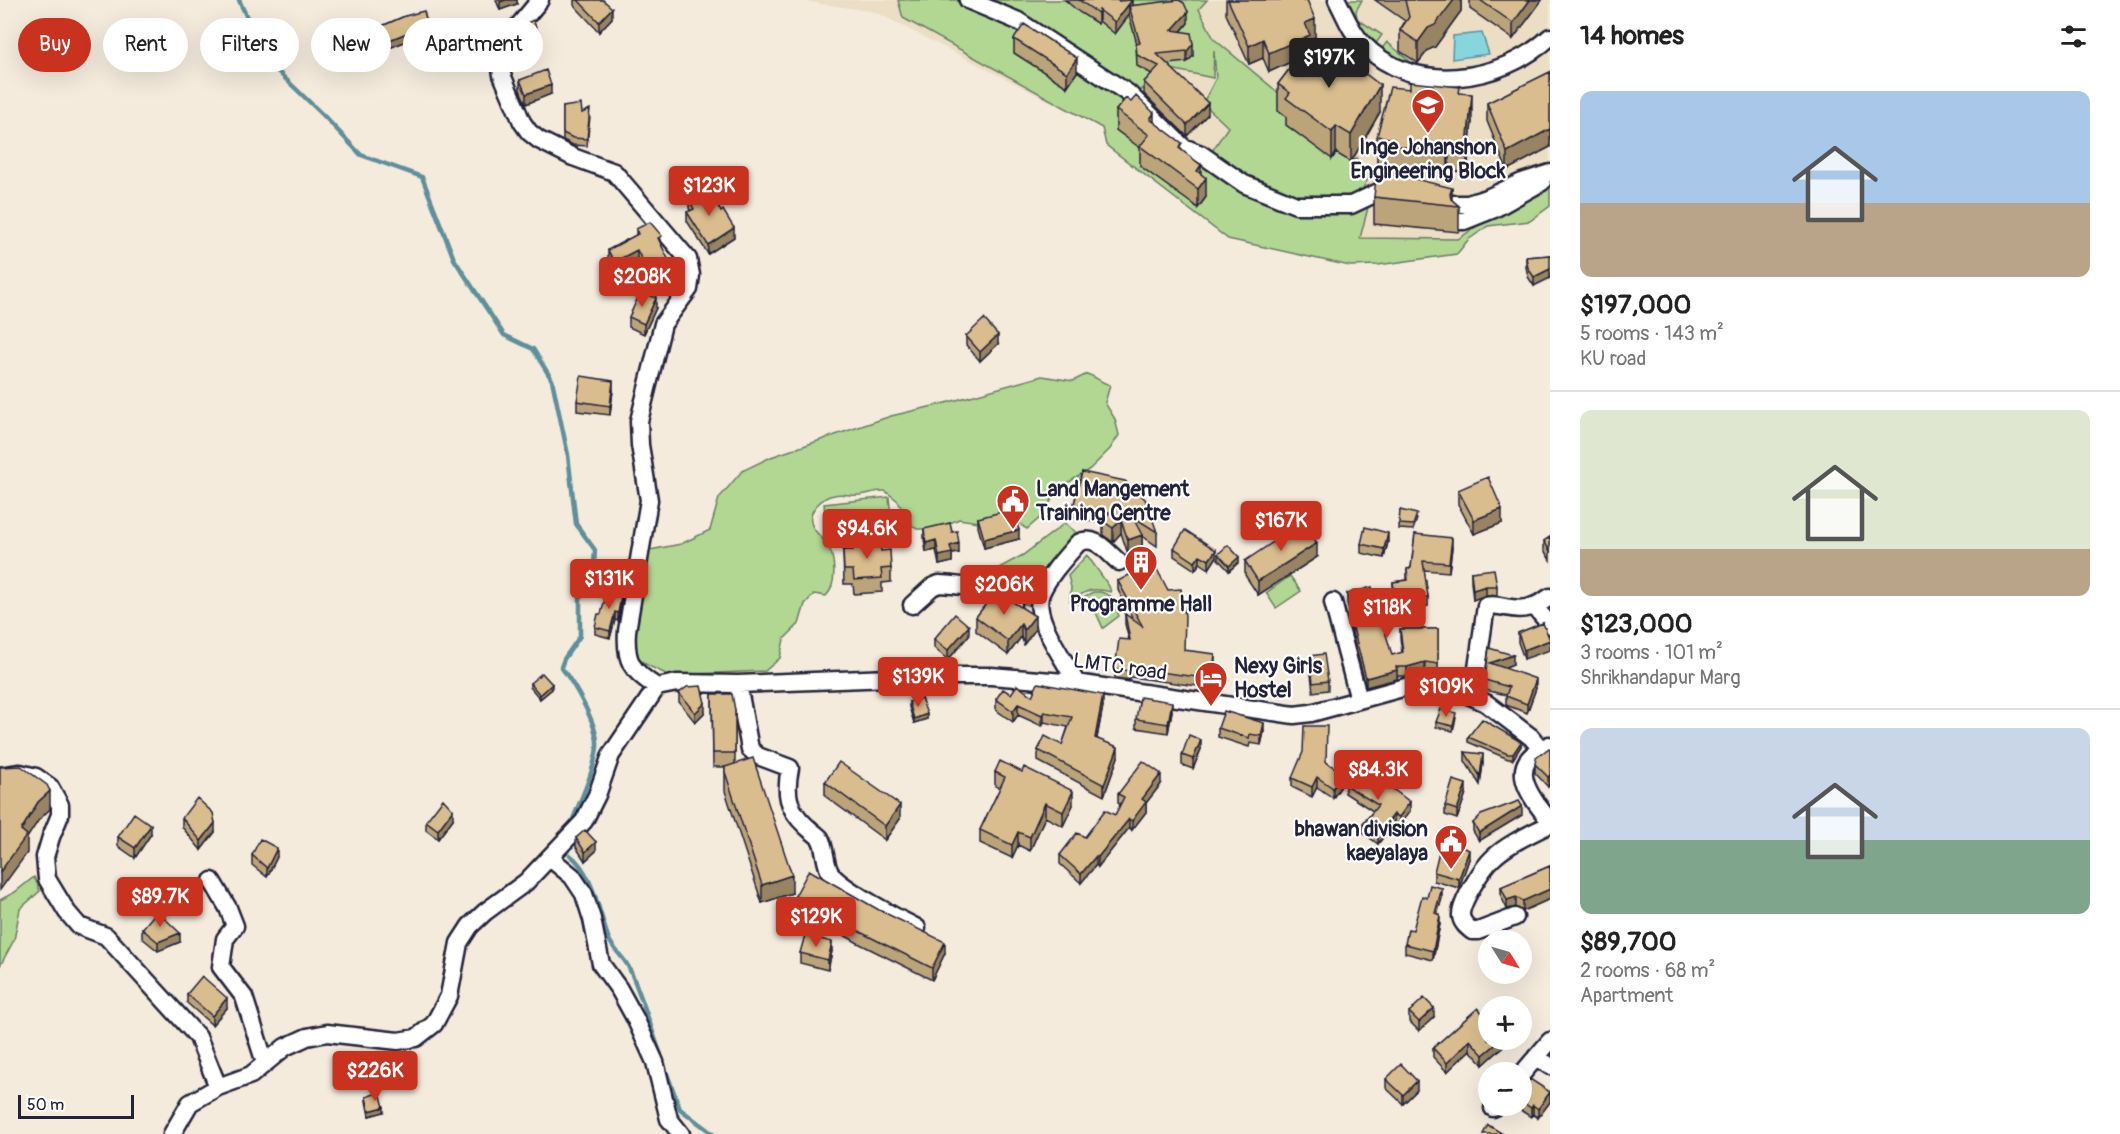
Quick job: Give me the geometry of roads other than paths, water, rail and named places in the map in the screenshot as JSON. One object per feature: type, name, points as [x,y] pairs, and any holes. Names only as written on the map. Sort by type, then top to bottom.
[{"type":"street","points":[[172,1134],[190,1104],[218,1086],[251,1075],[285,1047],[307,1037],[327,1033],[398,1041],[416,1038],[434,1024],[449,996],[459,943],[470,926],[526,882],[584,821],[611,755],[657,687],[644,679],[633,667],[626,652],[627,631],[649,500],[640,445],[639,421],[663,324],[689,289],[691,274],[688,259],[614,172],[573,157],[539,140],[522,122],[502,75],[501,48],[540,0]]},
{"type":"street","points":[[969,0],[1018,21],[1128,93],[1184,147],[1201,154],[1244,184],[1296,205],[1351,205],[1387,188],[1452,204],[1468,204],[1522,182],[1550,175]]},
{"type":"street","points":[[1338,0],[1355,33],[1368,48],[1396,67],[1431,77],[1459,78],[1495,70],[1522,58],[1550,37]]},
{"type":"street","points":[[1460,221],[1474,218],[1494,209],[1550,175]]},
{"type":"street","points":[[1076,683],[1042,622],[1038,605],[1042,591],[1078,543],[1090,539],[1098,543],[1119,562]]},
{"type":"street","points":[[912,605],[932,587],[948,585],[987,591],[1003,597],[1042,622]]},
{"type":"street","points":[[1473,696],[1486,606],[1491,604],[1513,609],[1535,608],[1550,597]]},
{"type":"street","points":[[1333,602],[1359,700]]},
{"type":"street","points":[[1535,608],[1550,626]]},
{"type":"street","name":"LMTC road","points":[[657,687],[677,683],[738,684],[942,676],[1038,679],[1294,715],[1311,713],[1424,682],[1443,684],[1473,696],[1486,703],[1545,747]]},
{"type":"street","points":[[738,684],[750,749],[758,756],[790,768],[786,789],[795,816],[820,839],[831,873],[859,894],[917,928]]},
{"type":"street","points":[[1515,917],[1478,931],[1472,931],[1465,925],[1461,915],[1466,898],[1492,858],[1550,822],[1531,798],[1523,771],[1527,763],[1545,747]]},
{"type":"street","points":[[0,776],[20,773],[36,777],[50,787],[60,805],[60,815],[45,857],[47,879],[79,926],[106,936],[198,1037],[218,1086]]},
{"type":"street","points":[[552,855],[573,876],[584,894],[592,919],[601,964],[619,989],[635,1018],[655,1062],[669,1119],[681,1134]]},
{"type":"street","points":[[212,880],[235,926],[225,939],[221,967],[244,997],[265,1064]]},
{"type":"street","points":[[1543,1061],[1550,1041]]},
{"type":"water","points":[[1482,33],[1489,54],[1452,59],[1453,36]]},
{"type":"waterway","points":[[239,0],[266,60],[361,155],[422,177],[454,259],[504,335],[533,349],[552,380],[568,455],[576,524],[595,550],[594,565],[580,598],[580,636],[561,667],[585,706],[597,738],[593,767],[570,827]]},
{"type":"waterway","points":[[570,855],[584,871],[610,941],[629,968],[661,1055]]},
{"type":"waterway","points":[[663,1063],[680,1109],[713,1134]]},
{"type":"place","name":"Inge Johanshon Engineering Block","points":[[1428,134]]},
{"type":"place","name":"Land Mangement Training Centre","points":[[1013,530]]},
{"type":"place","name":"Programme Hall","points":[[1141,591]]},
{"type":"place","name":"Nexy Girls Hostel","points":[[1211,707]]},
{"type":"place","name":"bhawan division kaeyalaya","points":[[1451,870]]}]
